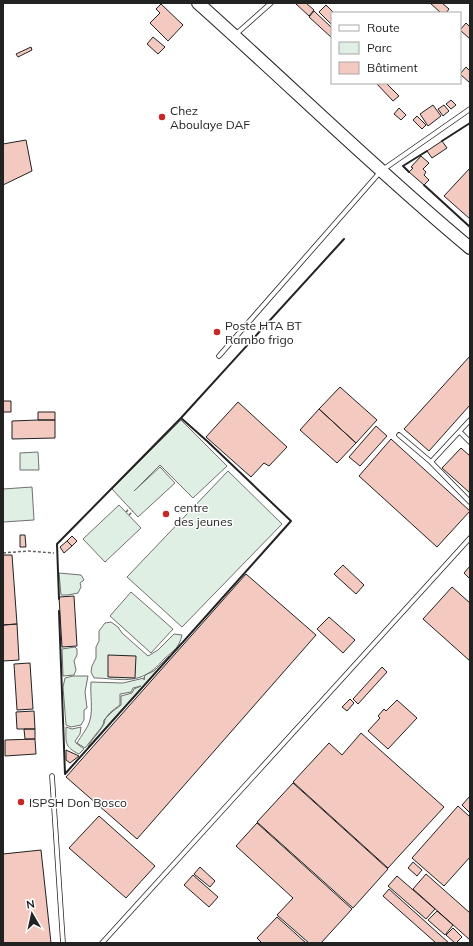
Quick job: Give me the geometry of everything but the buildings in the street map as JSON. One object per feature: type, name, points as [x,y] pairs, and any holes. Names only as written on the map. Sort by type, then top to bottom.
[{"type":"main road","points":[[198,3],[381,171],[470,248]]},
{"type":"lane","points":[[235,36],[271,3]]},
{"type":"lane","points":[[219,356],[381,171],[470,109]]},
{"type":"lane","points":[[431,462],[470,420]]},
{"type":"lane","points":[[460,432],[470,442]]},
{"type":"lane","points":[[399,435],[431,462],[470,502]]},
{"type":"lane","points":[[102,943],[470,538]]},
{"type":"lane","points":[[52,776],[63,943]]},
{"type":"path","points":[[126,512],[130,508]]},
{"type":"path","points":[[129,515],[132,511]]},
{"type":"path","points":[[3,553],[28,551],[54,553]]},
{"type":"green space","points":[[181,420],[227,466],[193,498],[160,465],[134,491],[160,467],[175,483],[138,517],[112,489]]},
{"type":"green space","points":[[38,452],[39,470],[20,470],[20,453]]},
{"type":"green space","points":[[228,471],[282,524],[182,627],[127,577]]},
{"type":"green space","points":[[32,487],[34,520],[3,522],[3,489]]},
{"type":"green space","points":[[119,505],[141,528],[105,562],[83,539]]},
{"type":"green space","points":[[59,573],[81,575],[84,580],[80,583],[81,587],[78,593],[61,595]]},
{"type":"green space","points":[[131,592],[173,629],[151,653],[110,616]]},
{"type":"green space","points":[[111,622],[148,656],[158,650],[174,634],[182,635],[176,648],[146,675],[139,678],[125,680],[94,678],[91,672],[96,658],[96,647],[99,641],[99,631],[105,623]]},
{"type":"green space","points":[[75,647],[77,649],[77,655],[74,661],[76,670],[74,675],[63,676],[62,649]]},
{"type":"green space","points":[[169,656],[88,747],[102,726],[85,748],[77,743],[90,720],[91,682],[123,683],[144,678],[144,680],[145,675],[154,671]],"holes":[[[141,686],[134,689],[132,693],[121,696],[121,705],[106,718],[110,713],[120,705],[120,694],[131,692],[133,688]]]},
{"type":"green space","points":[[73,676],[88,676],[85,692],[87,708],[84,710],[84,720],[81,725],[71,727],[66,725],[63,687],[65,678]]},
{"type":"green space","points":[[66,727],[72,729],[81,727],[80,734],[75,741],[84,749],[79,754],[71,749],[67,744]]},
{"type":"wall","points":[[442,141],[470,123]]},
{"type":"wall","points":[[409,172],[403,166],[427,151]]},
{"type":"wall","points":[[424,185],[470,227]]},
{"type":"wall","points":[[59,611],[65,774],[291,521],[181,418],[344,239]]},
{"type":"wall","points":[[59,599],[57,544],[181,418]]},
{"type":"place","name":"Chez Aboulaye DAF","points":[[162,117]]},
{"type":"place","name":"Poste HTA BT Rambo frigo","points":[[217,332]]},
{"type":"place","name":"centre des jeunes","points":[[166,514]]},
{"type":"place","name":"ISPSH Don Bosco","points":[[21,802]]}]
